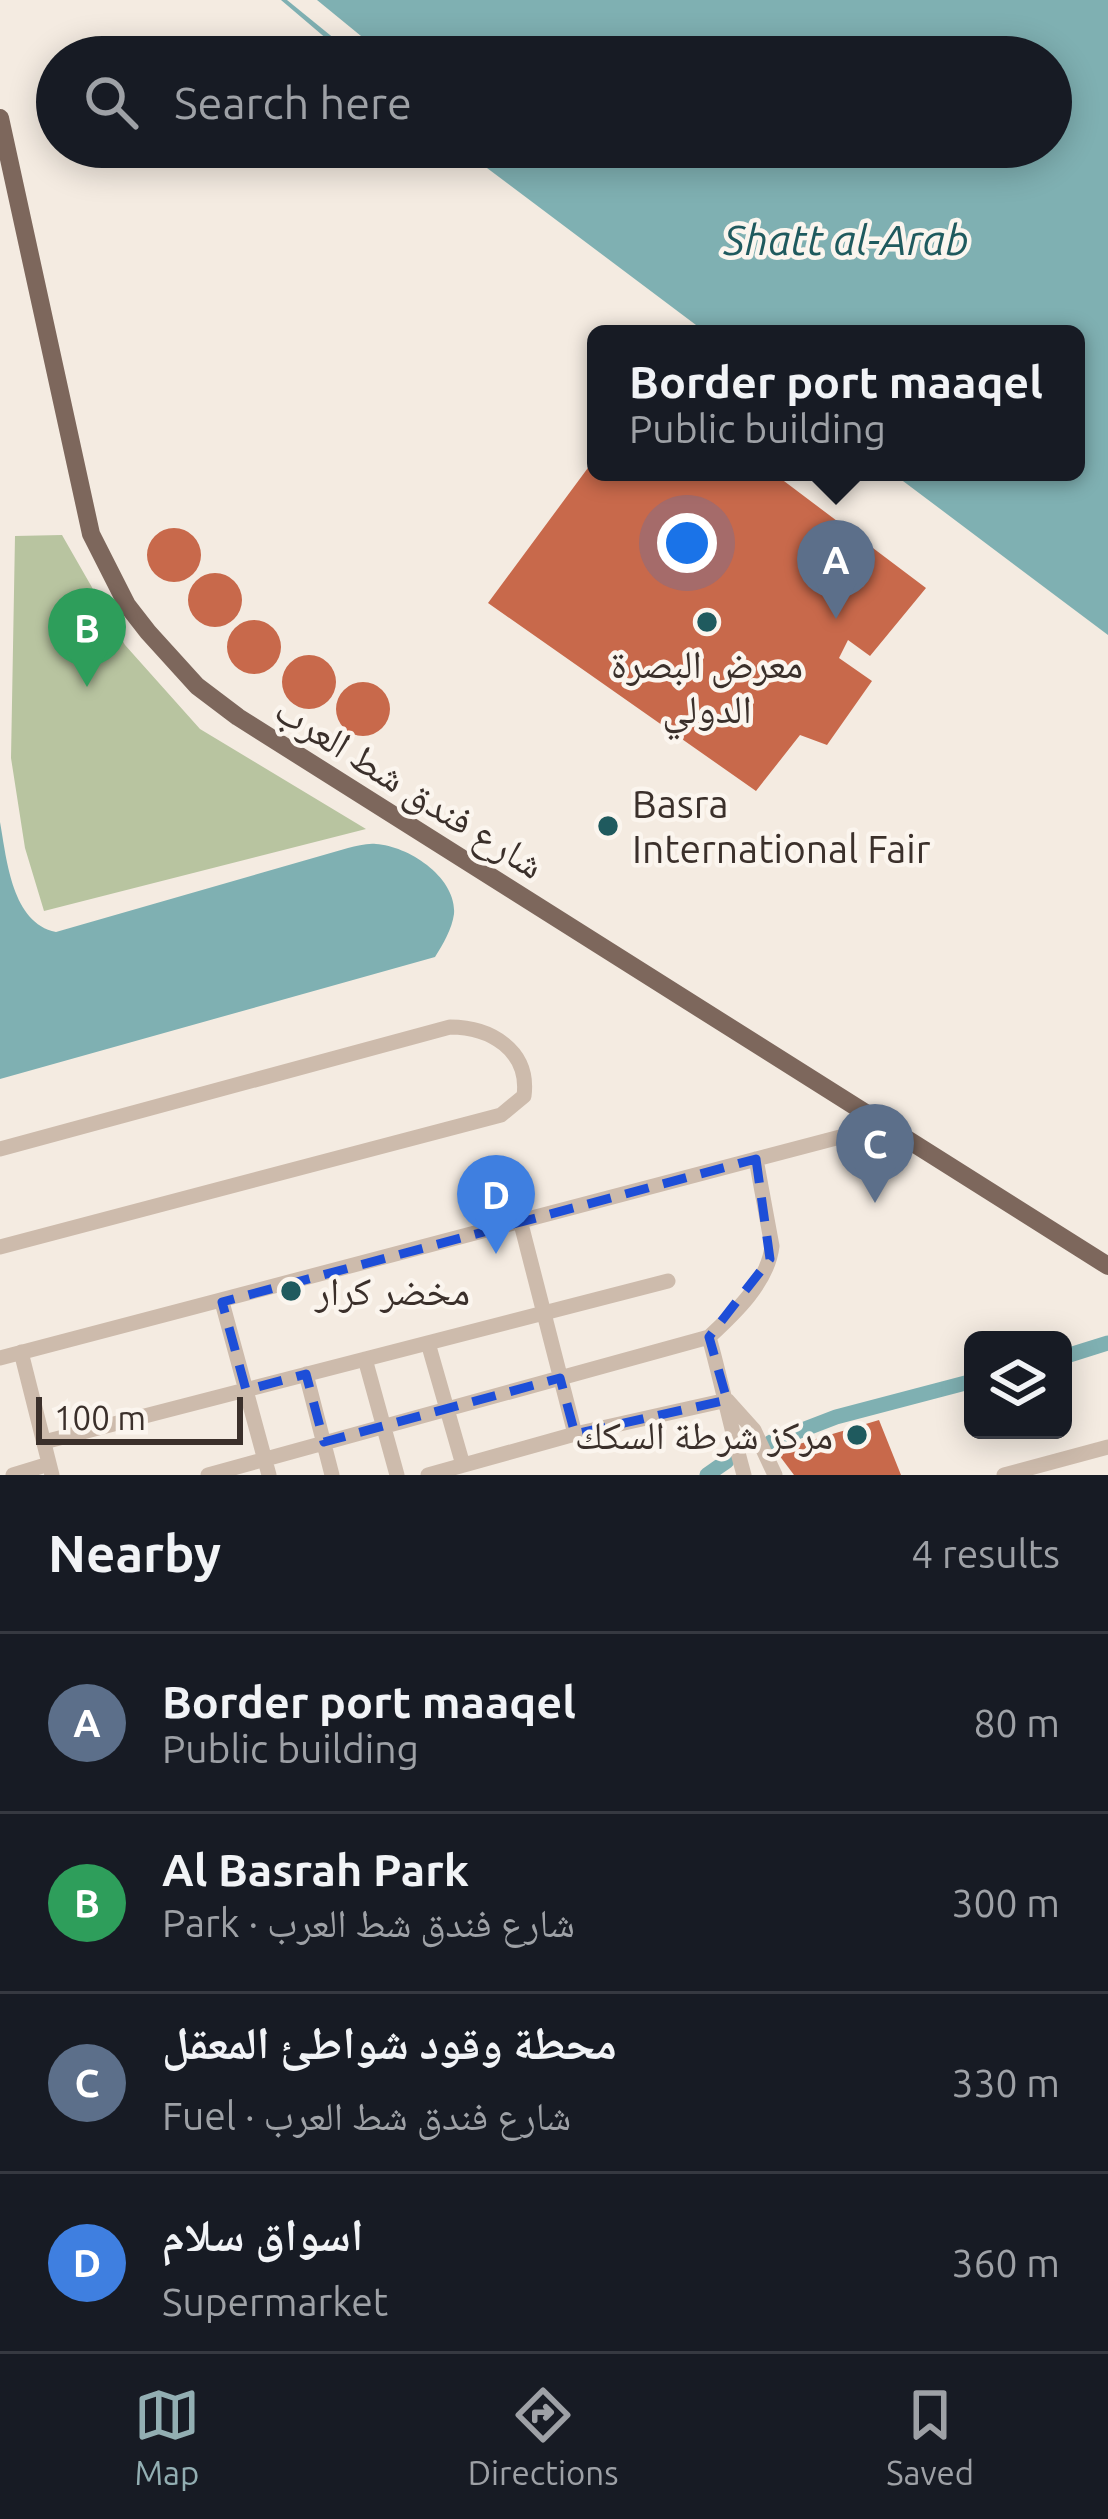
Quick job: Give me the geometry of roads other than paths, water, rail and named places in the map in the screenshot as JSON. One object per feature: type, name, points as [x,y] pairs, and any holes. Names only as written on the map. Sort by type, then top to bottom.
[{"type":"main road","name":"شارع فندق شط العرب","points":[[0,118],[86,518],[127,605],[196,686],[238,717],[1108,1266]]},
{"type":"street","points":[[0,1149],[450,1027],[486,1031],[503,1042],[526,1080],[524,1096],[501,1115],[0,1246]]},
{"type":"street","points":[[0,1358],[882,1126]]},
{"type":"street","points":[[208,1475],[267,1467],[323,1442],[709,1337],[742,1304],[770,1259],[772,1246],[756,1159]]},
{"type":"street","points":[[520,1220],[575,1434]]},
{"type":"street","points":[[44,1442],[668,1281]]},
{"type":"street","points":[[221,1302],[267,1467]]},
{"type":"street","points":[[709,1337],[744,1475]]},
{"type":"street","points":[[428,1343],[463,1465]]},
{"type":"street","points":[[13,1475],[51,1470],[22,1352]]},
{"type":"street","points":[[365,1359],[397,1475]]},
{"type":"street","points":[[306,1374],[332,1475]]},
{"type":"street","points":[[428,1475],[575,1434],[727,1400]]},
{"type":"street","points":[[727,1400],[754,1430],[775,1475]]},
{"type":"street","points":[[1004,1475],[1108,1447]]},
{"type":"water","name":"Shatt al-Arab","points":[[281,0],[1108,0],[1108,635],[903,481],[1085,481],[1085,325],[696,325],[487,168],[1072,168],[1072,36],[323,36]]},
{"type":"water","points":[[0,822],[9,872],[21,904],[41,926],[56,932],[373,844],[403,851],[428,866],[448,888],[453,920],[435,957],[0,1079]]},
{"type":"waterway","points":[[1072,1354],[1108,1343]]},
{"type":"waterway","points":[[771,1442],[836,1417],[964,1383]]},
{"type":"waterway","points":[[707,1475],[727,1461]]},
{"type":"place","name":"Border port maaqel","points":[[836,619]]},
{"type":"place","name":"معرض البصرة الدولي","points":[[707,622]]},
{"type":"place","name":"Al Basrah Park","points":[[87,687]]},
{"type":"place","name":"Basra International Fair","points":[[608,826]]},
{"type":"place","name":"محطة وقود شواطئ المعقل","points":[[875,1203]]},
{"type":"place","name":"اسواق سلام","points":[[496,1254]]},
{"type":"place","name":"مخضر كرار","points":[[291,1291]]},
{"type":"place","name":"مركز شرطة السكك","points":[[857,1435]]}]
